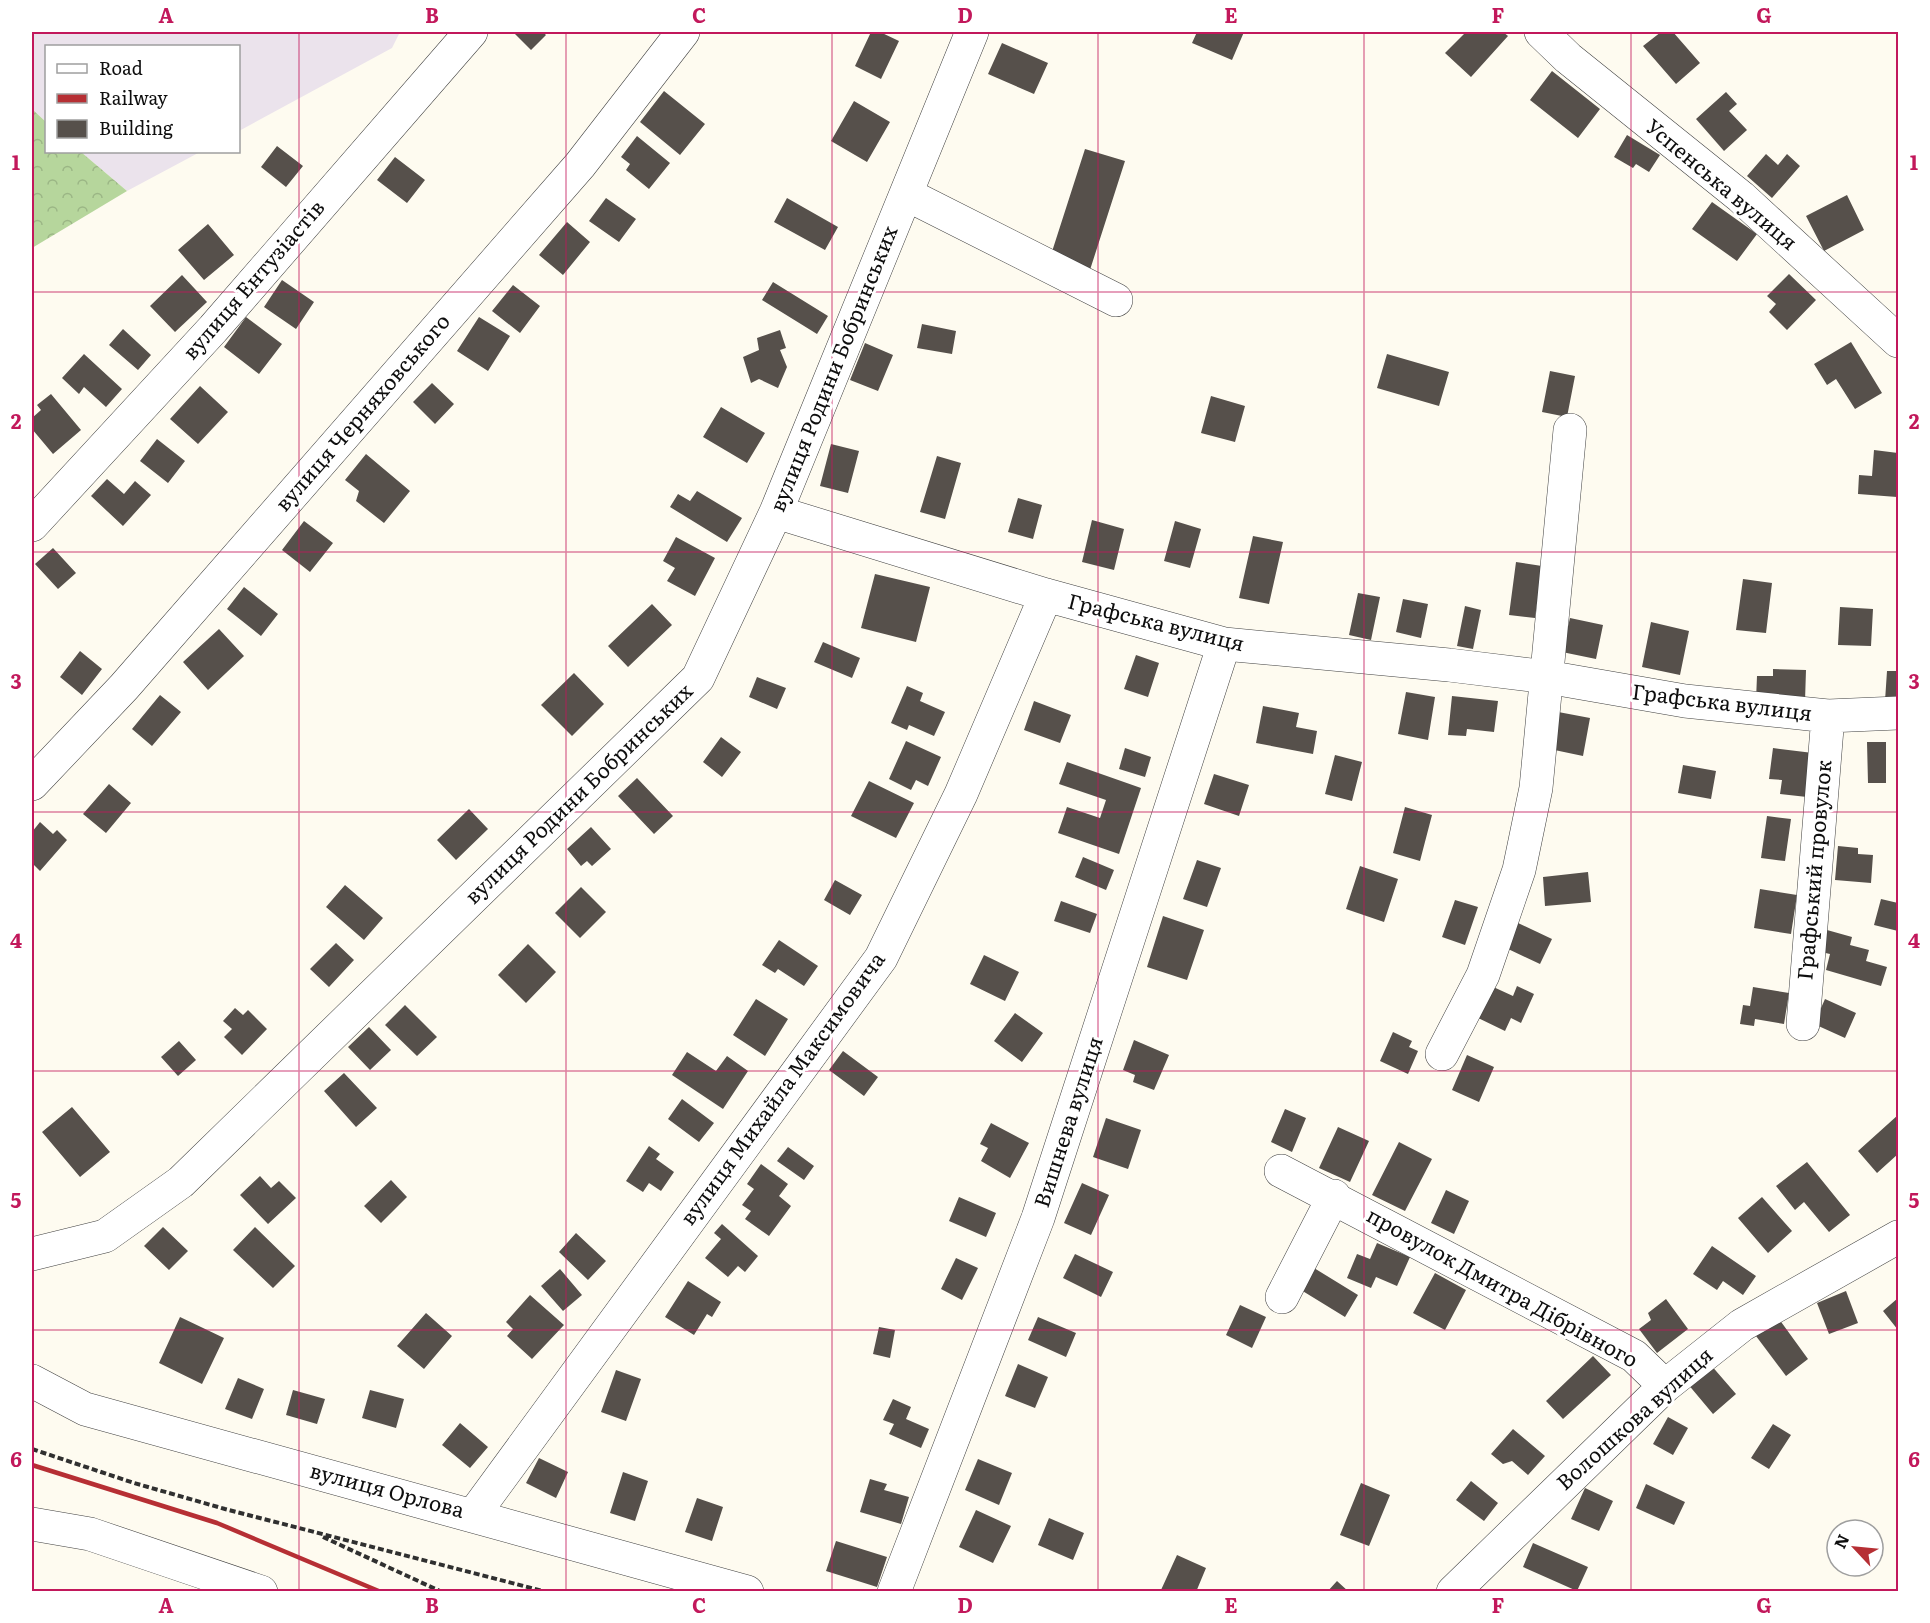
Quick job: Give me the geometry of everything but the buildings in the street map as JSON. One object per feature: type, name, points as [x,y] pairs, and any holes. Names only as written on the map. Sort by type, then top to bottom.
[{"type":"street","name":"вулиця Ентузіастів","points":[[32,525],[213,329],[471,32]]},
{"type":"street","name":"вулиця Черняховського","points":[[32,784],[124,687],[579,165],[683,32]]},
{"type":"street","name":"вулиця Родини Бобринських","points":[[32,1254],[105,1236],[181,1182],[698,678],[776,512],[972,32]]},
{"type":"street","name":"Успенська вулиця","points":[[1541,32],[1568,58],[1741,197],[1899,341]]},
{"type":"street","points":[[906,194],[1116,300]]},
{"type":"street","points":[[1442,1054],[1483,975],[1519,870],[1536,788],[1570,430]]},
{"type":"street","name":"Графська вулиця","points":[[776,512],[1046,595],[1224,644],[1547,678],[1685,701],[1828,716],[1899,713]]},
{"type":"street","name":"вулиця Михайла Максимовича","points":[[474,1514],[881,958],[961,794],[1046,595]]},
{"type":"street","name":"Вишнева вулиця","points":[[894,1592],[1038,1218],[1224,644]]},
{"type":"street","name":"Графський провулок","points":[[1803,1024],[1828,716]]},
{"type":"street","name":"провулок Дмитра Дібрівного","points":[[1281,1171],[1334,1196],[1634,1356],[1665,1386]]},
{"type":"street","points":[[1282,1298],[1334,1196]]},
{"type":"street","name":"Волошкова вулиця","points":[[1453,1592],[1665,1386],[1742,1325],[1899,1237]]},
{"type":"street","name":"вулиця Орлова","points":[[32,1381],[85,1409],[474,1514],[747,1592]]},
{"type":"street","points":[[32,1524],[90,1534],[261,1592]]},
{"type":"path","points":[[32,1449],[134,1483],[312,1532],[434,1561],[547,1592]]},
{"type":"path","points":[[312,1532],[442,1592]]},
{"type":"shaded area","points":[[32,32],[400,32],[392,48],[240,130],[240,45],[45,45],[45,121],[32,109]]},
{"type":"shaded area","points":[[82,153],[198,153],[127,191]]},
{"type":"green space","points":[[32,109],[45,121],[45,153],[82,153],[127,191],[32,248]]},
{"type":"railway","points":[[32,1465],[217,1523],[381,1592]]}]
